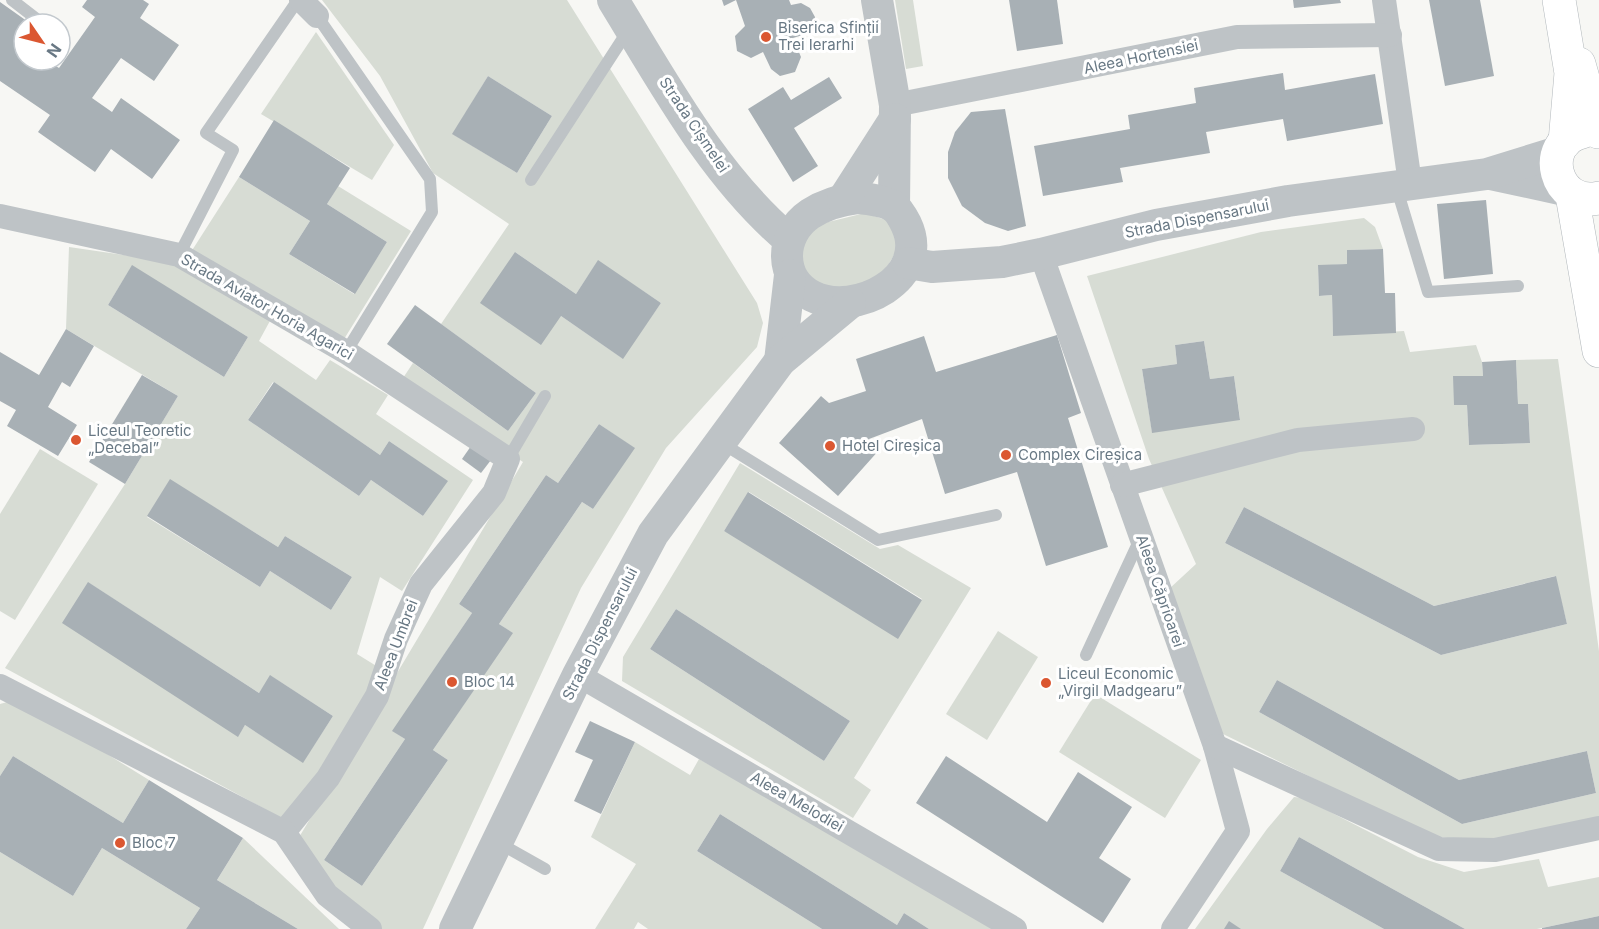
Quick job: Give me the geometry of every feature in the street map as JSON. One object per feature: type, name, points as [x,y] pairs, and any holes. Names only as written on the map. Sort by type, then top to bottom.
[{"type":"main road","points":[[1559,0],[1571,73],[1561,147],[1555,165],[1557,178],[1579,195],[1599,351]]},
{"type":"main road","points":[[1561,147],[1580,132],[1598,132],[1580,70],[1569,0]]},
{"type":"street","name":"Strada Cișmelei","points":[[613,0],[734,186],[765,220],[788,239]]},
{"type":"street","points":[[877,0],[896,112],[894,207]]},
{"type":"street","points":[[1384,0],[1390,35],[1403,184]]},
{"type":"street","name":"Aleea Hortensiei","points":[[896,112],[1238,37],[1390,35]]},
{"type":"street","points":[[843,200],[896,112]]},
{"type":"street","name":"Strada Dispensarului","points":[[790,275],[798,286],[820,300],[850,303],[873,297],[887,288],[908,263],[932,267],[963,266],[1041,255],[1156,225],[1288,201],[1487,174],[1561,147]]},
{"type":"street","name":"Strada Dispensarului","points":[[1487,174],[1579,195]]},
{"type":"street","points":[[780,361],[790,275],[786,258],[788,239],[808,215],[843,200],[876,200],[894,207],[908,226],[911,238],[908,263]]},
{"type":"street","name":"Strada Aviator Horia Agarici","points":[[0,216],[179,255],[346,352],[508,459]]},
{"type":"street","name":"Aleea Căprioarei","points":[[1041,255],[1215,746],[1238,831],[1173,929]]},
{"type":"street","name":"Strada Dispensarului","points":[[455,929],[578,675],[653,534],[719,441],[780,361],[850,303]]},
{"type":"street","points":[[1122,484],[1298,440],[1413,429]]},
{"type":"street","name":"Aleea Umbrei","points":[[284,832],[328,778],[377,696],[396,639],[421,584],[494,493],[508,459]]},
{"type":"street","name":"Aleea Melodiei","points":[[578,675],[1015,929]]},
{"type":"street","points":[[0,686],[284,832],[327,895],[370,929]]},
{"type":"street","points":[[1215,746],[1439,849],[1495,850],[1599,828]]},
{"type":"lane","points":[[12,0],[28,12]]},
{"type":"lane","points":[[179,255],[233,150],[206,133],[305,5],[430,180],[432,212],[346,352]]},
{"type":"lane","points":[[531,180],[630,28]]},
{"type":"lane","points":[[1403,184],[1428,292],[1518,286]]},
{"type":"lane","points":[[508,459],[545,396]]},
{"type":"lane","points":[[719,441],[878,540],[996,515]]},
{"type":"lane","points":[[1086,655],[1141,536]]},
{"type":"lane","points":[[497,842],[545,869]]},
{"type":"shaded area","points":[[322,0],[567,0],[757,303],[763,323],[757,347],[666,448],[581,588],[423,929],[381,929],[334,890],[298,839],[523,462],[401,381],[413,363],[508,431],[536,393],[441,324],[509,224],[433,173],[380,76]],"holes":[[[488,76],[552,116],[517,173],[453,134]],[[515,252],[576,294],[598,261],[661,303],[622,358],[561,316]],[[599,424],[634,448],[593,509],[582,502],[499,624],[512,633],[433,750],[448,760],[362,886],[324,860],[405,739],[393,731],[472,613],[459,604],[546,475],[558,483]]]},
{"type":"shaded area","points":[[895,0],[913,0],[923,66],[906,69]]},
{"type":"shaded area","points":[[316,32],[394,145],[372,180],[261,114]]},
{"type":"shaded area","points":[[239,177],[310,221],[289,254],[354,294],[387,242],[327,204],[338,186],[411,231],[341,344],[191,252]]},
{"type":"shaded area","points":[[865,213],[886,220],[896,234],[898,248],[882,276],[838,296],[799,271],[803,235],[820,224]]},
{"type":"shaded area","points":[[1364,218],[1375,227],[1383,249],[1347,250],[1347,264],[1318,266],[1319,296],[1332,295],[1333,335],[1404,331],[1410,352],[1476,345],[1482,362],[1483,376],[1454,376],[1467,405],[1469,445],[1530,443],[1528,404],[1518,404],[1516,360],[1558,359],[1599,651],[1599,819],[1492,843],[1431,836],[1221,733],[1169,589],[1196,564],[1149,459],[1087,276],[1261,232]],"holes":[[[1204,341],[1210,379],[1234,376],[1240,419],[1152,432],[1142,369],[1177,364],[1175,345]],[[1244,507],[1434,606],[1555,576],[1567,624],[1441,655],[1225,543]],[[1277,680],[1459,780],[1587,751],[1596,793],[1462,824],[1259,712]]]},
{"type":"shaded area","points":[[69,247],[172,262],[271,319],[259,341],[316,380],[330,360],[388,395],[376,414],[473,480],[402,591],[380,577],[357,654],[378,667],[337,747],[283,819],[5,668],[125,484],[178,396],[66,329]],"holes":[[[132,266],[248,337],[224,377],[108,305]],[[273,382],[380,455],[389,441],[447,481],[423,516],[371,480],[359,496],[248,420]],[[170,480],[278,547],[285,536],[352,577],[331,610],[270,571],[260,587],[147,517]],[[89,583],[259,693],[271,676],[333,716],[303,762],[245,725],[238,736]]]},
{"type":"shaded area","points":[[40,449],[98,484],[15,620],[0,611],[0,514]]},
{"type":"shaded area","points":[[740,463],[880,549],[898,545],[971,588],[854,778],[871,790],[853,818],[622,681],[623,657]],"holes":[[[749,492],[922,599],[922,600],[724,531]],[[676,609],[850,721],[824,761],[650,649]]]},
{"type":"shaded area","points":[[998,631],[1038,657],[987,740],[946,714]]},
{"type":"shaded area","points":[[1095,694],[1201,760],[1165,818],[1059,752]]},
{"type":"shaded area","points":[[18,699],[149,780],[123,823],[13,756],[0,776],[0,704]]},
{"type":"shaded area","points":[[635,742],[690,775],[699,759],[1002,929],[929,929],[904,913],[897,925],[720,814],[697,851],[822,929],[648,929],[638,922],[634,929],[595,929],[636,864],[591,837]]},
{"type":"shaded area","points":[[1294,797],[1303,798],[1418,857],[1464,872],[1539,859],[1548,887],[1599,877],[1599,916],[1537,929],[1465,929],[1299,837],[1280,871],[1384,929],[1195,929],[1267,829]]},
{"type":"shaded area","points":[[243,838],[339,929],[298,929],[217,880]]},
{"type":"shaded area","points":[[102,848],[200,908],[186,929],[0,929],[0,852],[73,896]]},
{"type":"building","points":[[87,0],[143,0],[149,4],[140,18],[179,45],[154,81],[121,58],[92,98],[112,112],[121,98],[180,140],[152,179],[111,149],[95,172],[38,132],[50,115],[0,81],[0,2],[14,12],[12,12],[12,72],[72,72],[72,50],[95,17],[82,7]]},
{"type":"building","points":[[722,0],[736,0],[724,6]]},
{"type":"building","name":"Biserica Sfinții Trei Ierarhi","points":[[736,0],[789,0],[791,5],[801,3],[810,8],[815,17],[813,27],[806,34],[793,38],[801,57],[795,72],[780,76],[771,69],[763,52],[751,58],[737,51],[735,36],[745,26]]},
{"type":"building","points":[[1009,0],[1057,0],[1063,44],[1017,51]]},
{"type":"building","points":[[1293,0],[1340,0],[1341,3],[1294,8]]},
{"type":"building","points":[[1429,0],[1480,0],[1494,76],[1445,86]]},
{"type":"building","points":[[1283,73],[1285,90],[1375,74],[1383,124],[1287,141],[1283,119],[1206,132],[1210,153],[1120,168],[1123,182],[1043,196],[1034,146],[1130,129],[1128,115],[1196,103],[1194,88]]},
{"type":"building","points":[[488,76],[552,116],[517,173],[452,134]]},
{"type":"building","points":[[829,77],[842,98],[794,128],[818,166],[793,182],[748,109],[783,87],[791,100]]},
{"type":"building","points":[[1005,109],[1026,226],[1008,231],[985,223],[962,206],[948,178],[948,152],[955,132],[971,112]]},
{"type":"building","points":[[274,120],[350,168],[327,204],[387,242],[355,294],[289,254],[310,221],[239,177]]},
{"type":"building","points":[[1486,200],[1493,274],[1444,279],[1437,204]]},
{"type":"building","points":[[1383,249],[1385,293],[1395,293],[1396,333],[1333,336],[1332,295],[1319,296],[1318,265],[1347,264],[1347,250]]},
{"type":"building","points":[[515,252],[576,294],[598,260],[661,303],[623,359],[561,316],[541,345],[480,303]]},
{"type":"building","points":[[132,265],[248,337],[224,377],[108,305]]},
{"type":"building","points":[[415,305],[536,393],[508,431],[387,344]]},
{"type":"building","points":[[66,329],[94,346],[70,387],[62,382],[48,407],[77,425],[58,456],[7,426],[16,410],[0,401],[0,352],[39,375]]},
{"type":"building","name":"Complex Cireșica","points":[[1057,335],[1081,413],[1068,418],[1108,547],[1046,566],[1017,472],[945,494],[922,419],[869,439],[880,449],[838,496],[779,443],[821,396],[829,403],[866,391],[856,359],[924,336],[936,372]]},
{"type":"building","points":[[1204,341],[1210,379],[1234,376],[1240,420],[1152,433],[1142,369],[1177,364],[1175,345]]},
{"type":"building","points":[[1516,360],[1518,404],[1528,404],[1530,443],[1469,445],[1467,405],[1454,405],[1453,376],[1483,376],[1482,362]]},
{"type":"building","points":[[142,375],[178,396],[125,484],[89,462]]},
{"type":"building","points":[[274,382],[380,455],[389,441],[448,481],[423,516],[371,480],[359,496],[248,420]]},
{"type":"building","name":"Bloc 14","points":[[599,424],[635,448],[593,509],[582,502],[499,624],[513,633],[433,750],[448,760],[362,886],[324,860],[405,739],[392,731],[472,613],[459,604],[546,475],[558,483]]},
{"type":"building","points":[[471,446],[491,460],[481,473],[462,459]]},
{"type":"building","points":[[170,479],[278,547],[285,536],[352,577],[331,610],[270,571],[260,587],[147,516]]},
{"type":"building","points":[[748,492],[922,600],[898,639],[724,531]]},
{"type":"building","points":[[1244,507],[1434,606],[1556,576],[1567,624],[1441,655],[1225,543]]},
{"type":"building","points":[[88,582],[259,693],[270,675],[333,716],[303,763],[245,725],[238,737],[62,623]]},
{"type":"building","points":[[676,609],[850,721],[824,761],[650,649]]},
{"type":"building","points":[[1277,680],[1459,780],[1587,751],[1596,793],[1462,824],[1259,712]]},
{"type":"building","points":[[590,721],[635,742],[601,814],[574,801],[593,760],[575,752]]},
{"type":"building","name":"Bloc 7","points":[[13,756],[123,823],[149,780],[243,838],[217,880],[298,929],[186,929],[200,908],[102,848],[73,896],[0,852],[0,776]]},
{"type":"building","points":[[946,756],[1047,822],[1078,772],[1132,807],[1099,858],[1131,879],[1103,923],[916,803]]},
{"type":"building","points":[[720,814],[897,925],[904,913],[929,929],[822,929],[697,851]]},
{"type":"building","points":[[1299,837],[1465,929],[1384,929],[1280,871]]},
{"type":"building","points":[[1599,916],[1599,929],[1542,929],[1542,928]]},
{"type":"building","points":[[1229,921],[1241,929],[1224,929]]},
{"type":"place","name":"Biserica Sfinții Trei Ierarhi","points":[[766,37]]},
{"type":"place","name":"Liceul Teoretic „Decebal”","points":[[76,440]]},
{"type":"place","name":"Hotel Cireșica","points":[[830,446]]},
{"type":"place","name":"Complex Cireșica","points":[[1006,455]]},
{"type":"place","name":"Bloc 14","points":[[452,682]]},
{"type":"place","name":"Liceul Economic „Virgil Madgearu”","points":[[1046,683]]},
{"type":"place","name":"Bloc 7","points":[[120,843]]}]
